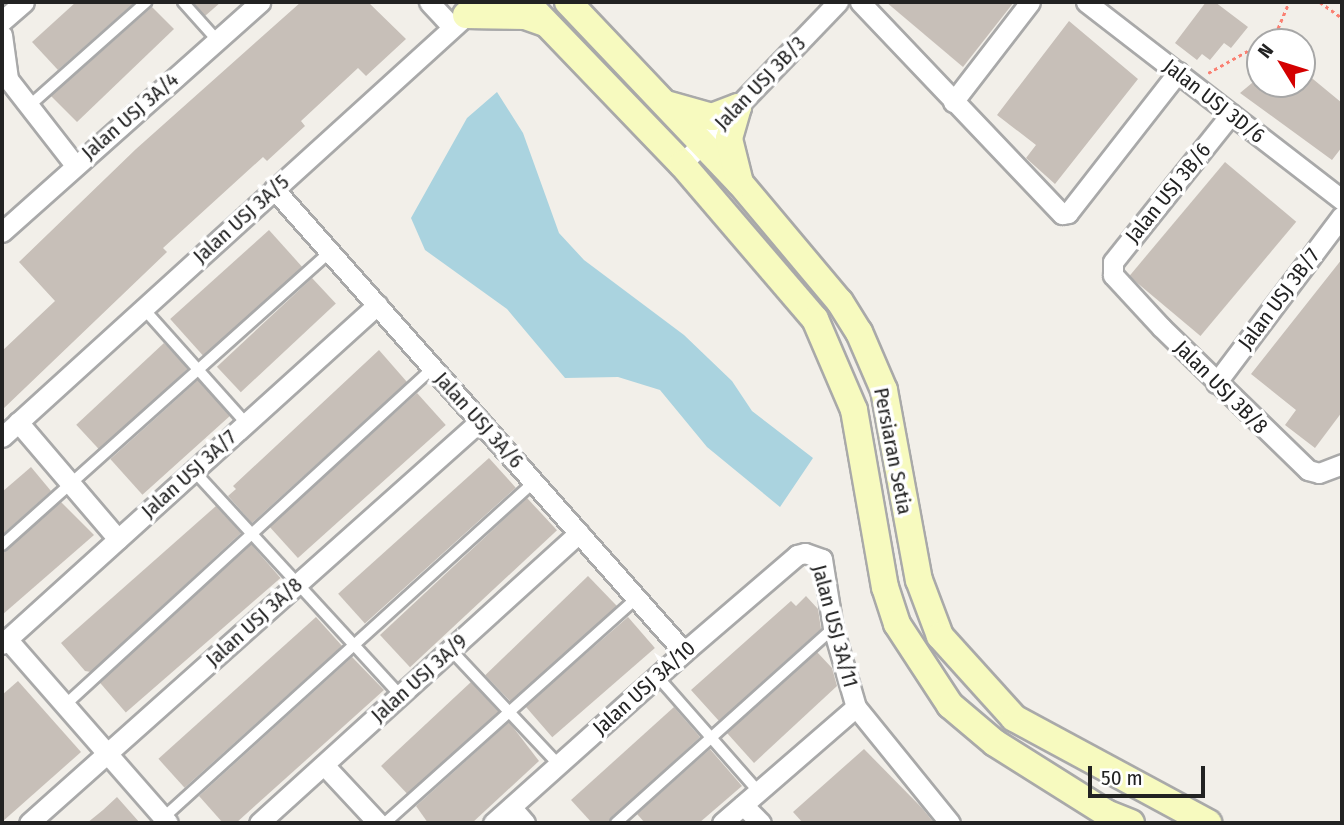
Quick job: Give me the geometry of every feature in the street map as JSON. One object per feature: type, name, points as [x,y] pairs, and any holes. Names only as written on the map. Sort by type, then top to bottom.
[{"type":"main road","name":"Persiaran Setia","points":[[526,2],[682,164],[793,291],[832,351],[854,410],[885,587],[897,624],[950,705],[995,743],[1114,818],[1131,823]]},
{"type":"main road","name":"Persiaran Setia","points":[[568,2],[740,183],[840,302],[884,390],[919,580],[940,636],[1014,718],[1208,823]]},
{"type":"main road","points":[[466,15],[525,16],[545,23]]},
{"type":"main road","points":[[662,101],[712,117],[737,107]]},
{"type":"main road","points":[[737,107],[729,139],[740,183]]},
{"type":"street","points":[[2,21],[24,2]]},
{"type":"street","name":"Jalan USJ 3A/4","points":[[2,232],[75,164],[260,2]]},
{"type":"street","points":[[429,2],[466,15]]},
{"type":"street","name":"Jalan USJ 3B/3","points":[[682,164],[838,2]]},
{"type":"street","points":[[860,2],[1056,210],[1068,214],[1184,78]]},
{"type":"street","points":[[953,102],[1030,2]]},
{"type":"street","name":"Jalan USJ 3D/6","points":[[1086,2],[1342,200]]},
{"type":"street","name":"Jalan USJ 3A/5","points":[[2,437],[466,15]]},
{"type":"street","points":[[2,35],[8,79],[75,164]]},
{"type":"street","name":"Jalan USJ 3B/6","points":[[1113,275],[1113,262],[1231,114]]},
{"type":"street","name":"Jalan USJ 3A/6","points":[[274,189],[684,652]]},
{"type":"street","name":"Jalan USJ 3B/7","points":[[1216,383],[1342,216]]},
{"type":"street","name":"Jalan USJ 3B/8","points":[[1113,275],[1216,383],[1308,470],[1318,473],[1342,464]]},
{"type":"street","name":"Jalan USJ 3A/7","points":[[4,641],[377,305]]},
{"type":"street","name":"Jalan USJ 3A/8","points":[[29,823],[480,421]]},
{"type":"street","points":[[18,422],[118,538]]},
{"type":"street","name":"Jalan USJ 3A/9","points":[[260,823],[579,533]]},
{"type":"street","name":"Jalan USJ 3A/11","points":[[722,823],[856,706],[834,628],[822,559],[797,555]]},
{"type":"street","name":"Jalan USJ 3A/10","points":[[493,823],[797,555]]},
{"type":"street","points":[[4,641],[65,705],[166,820]]},
{"type":"street","points":[[856,706],[950,823]]},
{"type":"street","points":[[324,765],[378,823]]},
{"type":"street","points":[[743,805],[761,823]]},
{"type":"street","points":[[512,808],[525,823]]},
{"type":"lane","points":[[29,106],[146,2]]},
{"type":"lane","points":[[183,2],[217,40]]},
{"type":"lane","points":[[2,545],[330,252]]},
{"type":"lane","points":[[143,308],[246,423]]},
{"type":"lane","points":[[65,705],[433,368]]},
{"type":"lane","points":[[194,471],[400,695]]},
{"type":"lane","points":[[166,820],[534,482]]},
{"type":"lane","points":[[385,823],[637,598]]},
{"type":"lane","points":[[616,823],[834,628]]},
{"type":"lane","points":[[450,649],[558,764]]},
{"type":"lane","points":[[657,676],[758,791]]},
{"type":"path","points":[[1278,28],[1289,2]]},
{"type":"path","points":[[1320,2],[1342,18]]},
{"type":"path","points":[[1184,78],[1246,50]]},
{"type":"water","points":[[497,92],[523,133],[559,233],[584,260],[684,335],[732,381],[752,411],[813,458],[780,507],[707,447],[660,390],[618,377],[565,378],[507,309],[425,250],[411,218],[467,118]]},
{"type":"building","points":[[76,2],[135,2],[58,70],[32,42]]},
{"type":"building","points":[[193,2],[221,2],[205,16]]},
{"type":"building","points":[[301,2],[368,2],[406,39],[366,76],[358,68],[301,121],[305,126],[267,161],[263,157],[163,248],[167,252],[2,410],[2,351],[55,301],[19,262],[136,149]]},
{"type":"building","points":[[886,2],[1014,2],[963,67]]},
{"type":"building","points":[[1206,2],[1215,2],[1248,27],[1231,48],[1224,43],[1210,60],[1202,54],[1197,60],[1175,43]]},
{"type":"building","points":[[152,7],[174,29],[77,122],[51,96]]},
{"type":"building","points":[[1069,21],[1138,79],[1055,184],[1026,158],[1036,145],[997,115]]},
{"type":"building","points":[[1316,82],[1342,103],[1342,147],[1332,160],[1247,98],[1316,98]]},
{"type":"building","points":[[1225,162],[1296,222],[1200,336],[1129,276]]},
{"type":"building","points":[[269,230],[302,267],[204,356],[170,319]]},
{"type":"building","points":[[1342,259],[1342,412],[1315,448],[1285,425],[1296,410],[1251,374]]},
{"type":"building","points":[[312,278],[336,304],[241,392],[217,367]]},
{"type":"building","points":[[164,343],[188,369],[100,450],[76,425]]},
{"type":"building","points":[[379,350],[407,382],[252,523],[228,496],[236,489],[233,486]]},
{"type":"building","points":[[198,380],[230,416],[142,495],[110,459]]},
{"type":"building","points":[[417,393],[446,425],[298,558],[269,526]]},
{"type":"building","points":[[489,458],[516,488],[365,624],[338,594]]},
{"type":"building","points":[[31,467],[51,491],[2,535],[2,492]]},
{"type":"building","points":[[527,498],[557,530],[410,667],[380,635]]},
{"type":"building","points":[[61,502],[94,535],[2,615],[2,552]]},
{"type":"building","points":[[216,506],[241,533],[91,672],[85,671],[61,643]]},
{"type":"building","points":[[251,544],[281,578],[126,712],[96,678]]},
{"type":"building","points":[[588,576],[617,606],[514,706],[485,675]]},
{"type":"building","points":[[806,596],[818,609],[821,629],[719,721],[691,690],[791,601],[796,606]]},
{"type":"building","points":[[316,617],[342,646],[185,788],[158,759]]},
{"type":"building","points":[[628,617],[655,648],[552,737],[525,706]]},
{"type":"building","points":[[817,652],[832,668],[837,686],[754,763],[727,733]]},
{"type":"building","points":[[352,657],[384,690],[236,823],[223,823],[199,796]]},
{"type":"building","points":[[18,681],[81,752],[2,822],[2,695]]},
{"type":"building","points":[[471,682],[499,712],[409,796],[381,766]]},
{"type":"building","points":[[674,707],[700,737],[607,823],[592,823],[571,800]]},
{"type":"building","points":[[509,722],[539,761],[472,823],[428,823],[416,806]]},
{"type":"building","points":[[710,749],[742,786],[699,823],[645,823],[637,814]]},
{"type":"building","points":[[864,749],[934,823],[803,823],[793,812]]},
{"type":"building","points":[[117,797],[140,823],[87,823],[103,810]]}]
